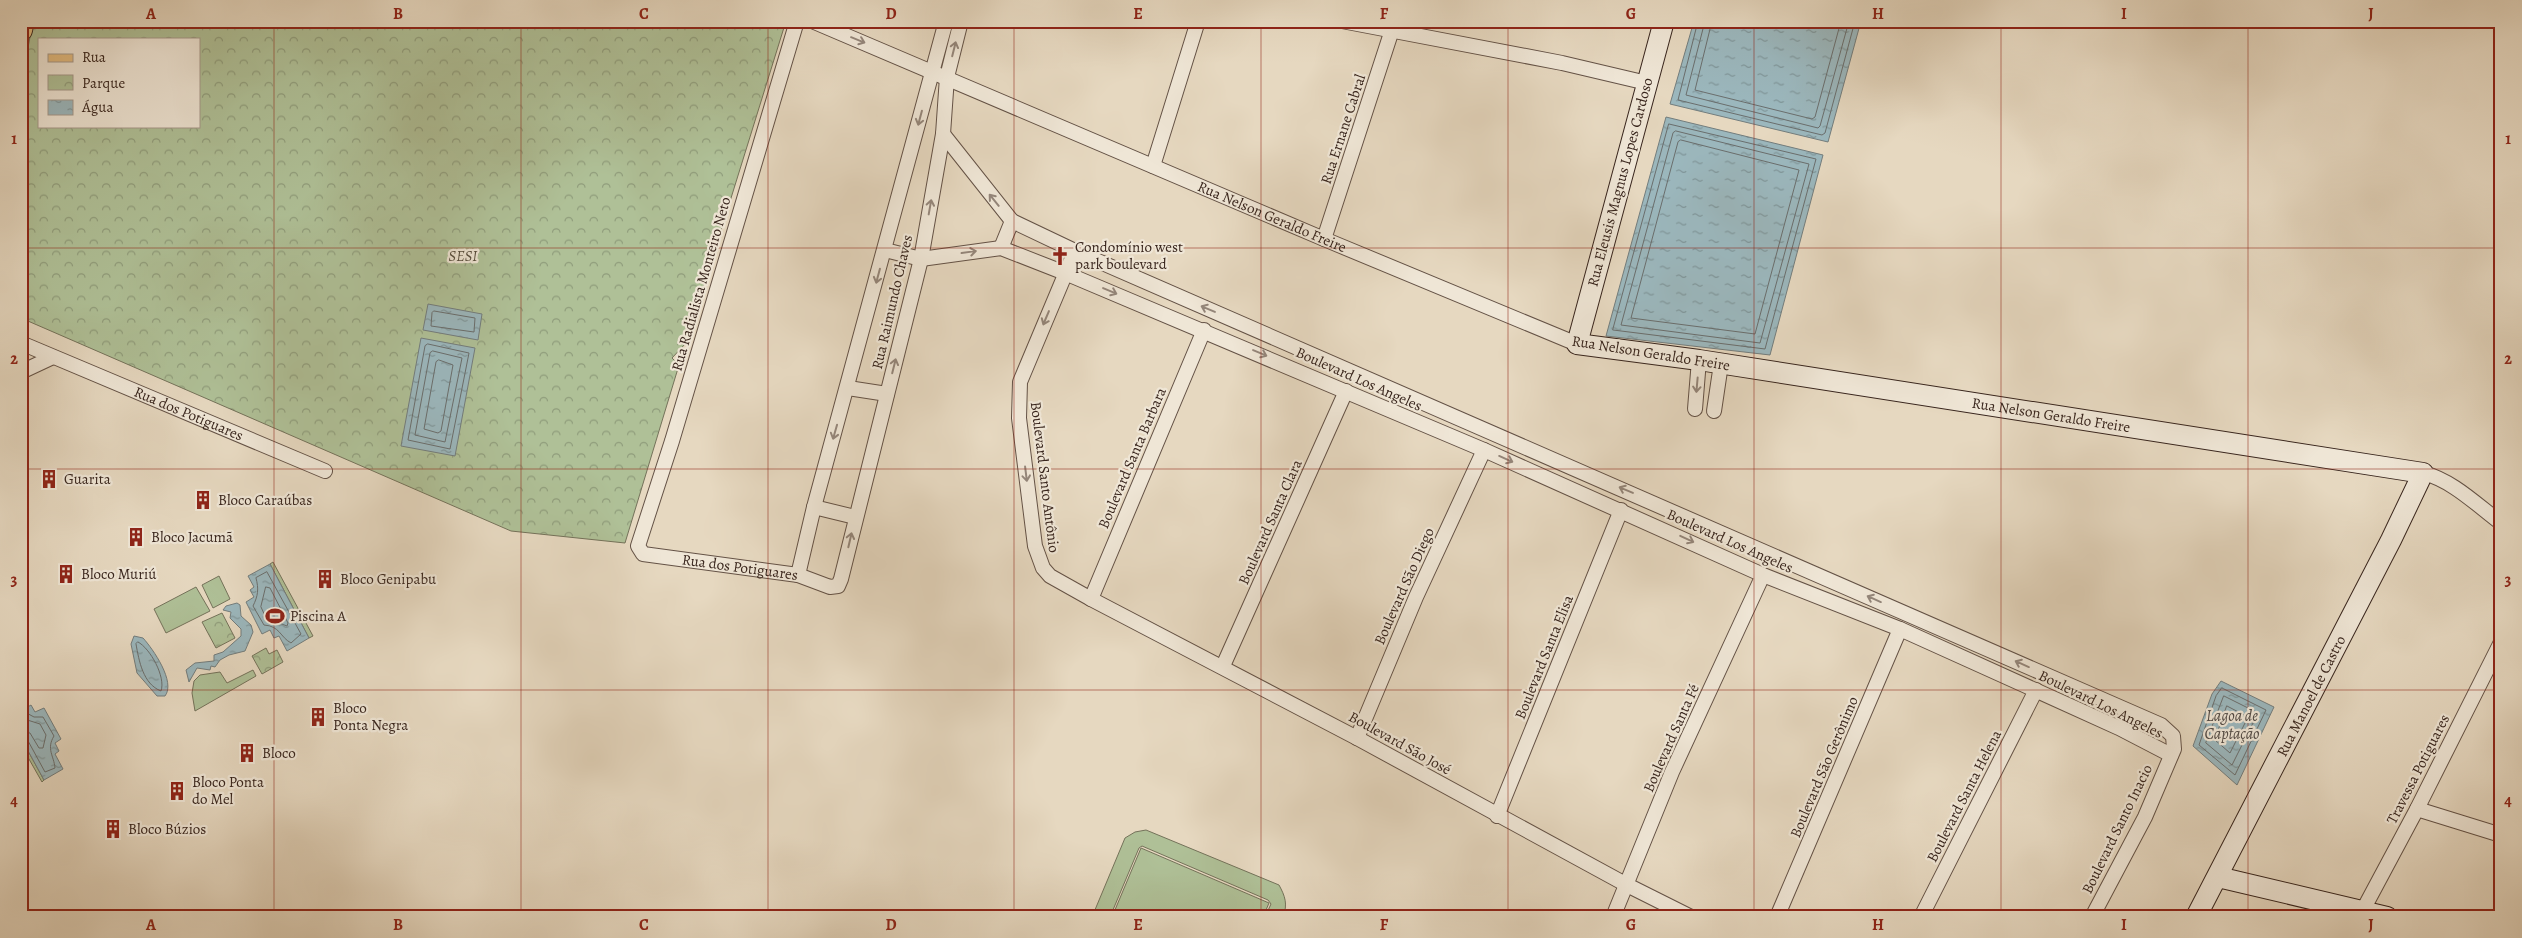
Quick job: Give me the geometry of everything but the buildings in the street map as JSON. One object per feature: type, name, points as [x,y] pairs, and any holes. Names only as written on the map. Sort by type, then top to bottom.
[{"type":"main road","points":[[21,30],[23,21]]},
{"type":"main road","name":"Rua Eleusis Magnus Lopes Cardoso","points":[[1577,344],[1664,21]]},
{"type":"main road","name":"Rua Nelson Geraldo Freire","points":[[1577,344],[1699,360],[2423,473]]},
{"type":"main road","name":"Rua Manoel de Castro","points":[[2196,917],[2392,540],[2423,473]]},
{"type":"main road","points":[[2218,877],[2387,917]]},
{"type":"street","name":"Rua Radialista Monteiro Neto","points":[[643,554],[638,546],[672,441],[797,21]]},
{"type":"street","name":"Rua Nelson Geraldo Freire","points":[[812,21],[1324,239],[1577,344]]},
{"type":"street","name":"Rua Raimundo Chaves","points":[[798,575],[814,507],[848,388],[946,21]]},
{"type":"street","name":"Rua Raimundo Chaves","points":[[837,586],[841,579],[855,517],[868,475],[921,259],[943,134],[947,77],[961,21]]},
{"type":"street","points":[[1153,166],[1198,21]]},
{"type":"street","points":[[1342,21],[1562,63],[1647,83]]},
{"type":"street","name":"Rua Ernane Cabral","points":[[1324,239],[1392,30]]},
{"type":"street","name":"Boulevard Los Angeles","points":[[885,250],[921,259],[1000,248],[1065,273],[1204,330],[1484,450],[1663,528],[1763,575],[1900,630],[2119,728],[2171,755],[2175,743],[2169,730],[2150,719],[1075,251],[1012,221],[943,134]]},
{"type":"street","points":[[1000,248],[1012,221]]},
{"type":"street","name":"Boulevard Santo Antônio","points":[[1075,251],[1020,382],[1019,418],[1039,561],[1050,576],[1091,599]]},
{"type":"street","name":"Boulevard Santa Barbara","points":[[1091,599],[1204,330]]},
{"type":"street","name":"Rua dos Potiguares","points":[[21,343],[325,471]]},
{"type":"street","points":[[21,372],[53,357]]},
{"type":"street","points":[[1695,409],[1699,360]]},
{"type":"street","points":[[1714,411],[1720,364]]},
{"type":"street","points":[[848,388],[887,394]]},
{"type":"street","points":[[1389,410],[1399,409],[1403,404],[1403,397],[1396,390]]},
{"type":"street","name":"Boulevard Santa Clara","points":[[1223,666],[1346,391]]},
{"type":"street","points":[[1442,432],[1435,427],[1435,421],[1437,416],[1445,412]]},
{"type":"street","name":"Boulevard São Diego","points":[[1357,738],[1416,597],[1484,450]]},
{"type":"street","name":"Rua Nelson Geraldo Freire","points":[[2423,473],[2441,479],[2501,523]]},
{"type":"street","points":[[814,507],[855,517]]},
{"type":"street","name":"Boulevard Santa Elisa","points":[[1497,816],[1621,510]]},
{"type":"street","points":[[1663,528],[1671,526],[1676,520],[1671,510]]},
{"type":"street","points":[[1718,553],[1715,538],[1724,534]]},
{"type":"street","name":"Rua dos Potiguares","points":[[643,554],[798,575],[830,587],[837,586]]},
{"type":"street","name":"Boulevard Santa Fé","points":[[1613,917],[1672,772],[1763,575]]},
{"type":"street","name":"Boulevard São José","points":[[1091,599],[1223,666],[1627,886],[1692,917]]},
{"type":"street","name":"Boulevard São Gerônimo","points":[[1777,917],[1900,630]]},
{"type":"street","name":"Travessa Potiguares","points":[[2363,910],[2417,809],[2501,642]]},
{"type":"street","name":"Boulevard Santa Helena","points":[[1921,917],[2036,690]]},
{"type":"street","points":[[2119,728],[2129,710]]},
{"type":"street","name":"Boulevard Santo Inacio","points":[[2092,917],[2145,817],[2171,755]]},
{"type":"street","points":[[2417,809],[2501,835]]},
{"type":"green space","name":"SESI","points":[[33,21],[786,21],[686,343],[672,358],[679,365],[625,543],[511,531],[21,318],[21,85]]},
{"type":"green space","points":[[273,562],[313,636],[309,638],[270,564]]},
{"type":"green space","points":[[219,576],[230,599],[213,608],[202,585]]},
{"type":"green space","points":[[196,587],[210,611],[166,633],[154,609]]},
{"type":"green space","points":[[222,613],[235,638],[216,648],[202,622]]},
{"type":"green space","points":[[266,648],[269,654],[277,650],[283,662],[262,674],[252,656]]},
{"type":"green space","points":[[253,670],[256,676],[195,711],[192,693],[194,681],[200,675],[220,672],[227,683]]},
{"type":"green space","points":[[21,738],[44,780],[42,782],[21,745]]},
{"type":"green space","points":[[1146,830],[1279,885],[1285,900],[1283,917],[1265,917],[1271,904],[1268,900],[1142,846],[1139,848],[1110,917],[1092,917],[1125,838],[1135,832]]},
{"type":"green space","points":[[1141,848],[1269,903],[1263,917],[1112,917]]},
{"type":"water","points":[[1694,21],[1861,21],[1828,142],[1670,104]]},
{"type":"water","points":[[1666,117],[1823,155],[1770,355],[1606,336]]},
{"type":"water","points":[[428,304],[482,314],[478,340],[423,330]]},
{"type":"water","points":[[421,338],[475,348],[455,456],[401,446]]},
{"type":"water","name":"Piscina A","points":[[270,564],[309,638],[287,651],[279,636],[274,638],[270,630],[262,634],[246,602],[254,597],[250,590],[254,587],[248,576]]},
{"type":"water","points":[[237,603],[240,605],[241,616],[251,625],[253,632],[245,651],[229,655],[220,660],[215,667],[211,666],[210,670],[197,668],[189,682],[186,670],[195,663],[214,661],[214,655],[223,652],[241,636],[241,629],[230,618],[231,612],[223,610],[226,606]]},
{"type":"water","points":[[134,636],[143,638],[162,666],[168,683],[168,690],[165,696],[157,696],[137,673],[131,644]]},
{"type":"water","name":"Lagoa de Captação","points":[[2221,681],[2274,707],[2237,785],[2193,746],[2212,694]]},
{"type":"water","points":[[21,700],[26,708],[31,705],[35,712],[44,708],[61,739],[55,743],[59,751],[55,754],[63,769],[44,780],[21,738]]},
{"type":"place","name":"Condomínio west park boulevard","points":[[1060,256]]},
{"type":"place","name":"Guarita","points":[[49,479]]},
{"type":"place","name":"Bloco Caraúbas","points":[[203,500]]},
{"type":"place","name":"Bloco Jacumã","points":[[136,537]]},
{"type":"place","name":"Bloco Muriú","points":[[66,574]]},
{"type":"place","name":"Bloco Genipabu","points":[[325,579]]},
{"type":"place","name":"Piscina A","points":[[275,616]]},
{"type":"place","name":"Bloco Ponta Negra","points":[[318,717]]},
{"type":"place","name":"Bloco","points":[[247,753]]},
{"type":"place","name":"Bloco Ponta do Mel","points":[[177,791]]},
{"type":"place","name":"Bloco Búzios","points":[[113,829]]}]
